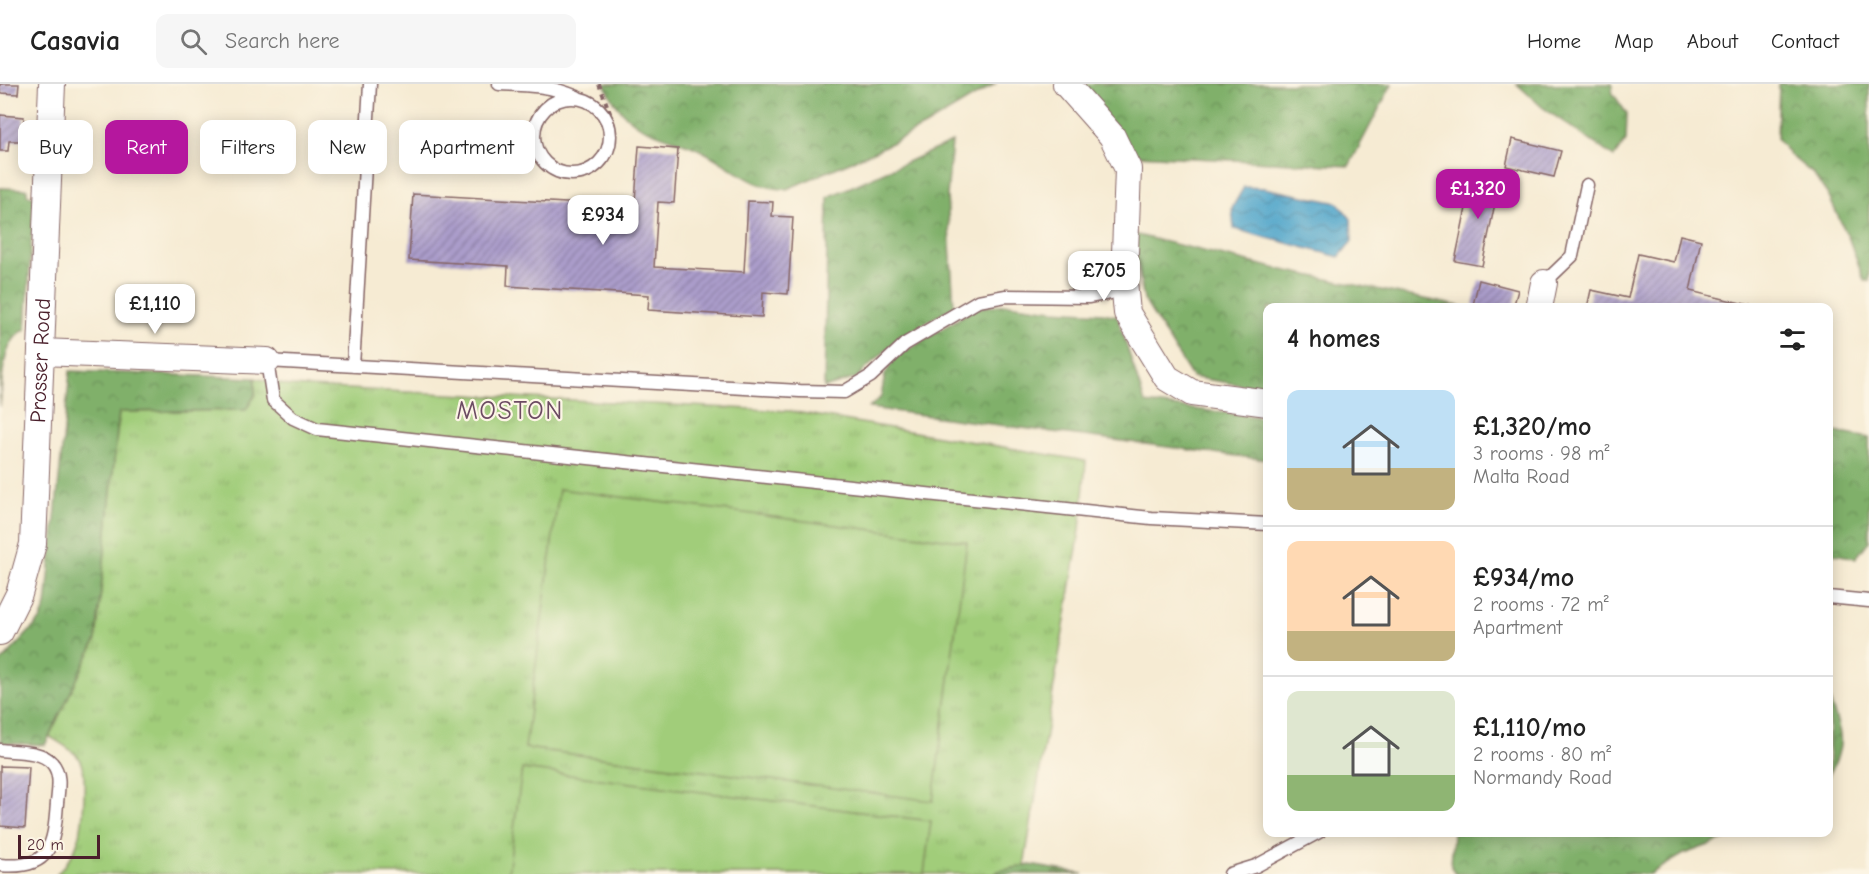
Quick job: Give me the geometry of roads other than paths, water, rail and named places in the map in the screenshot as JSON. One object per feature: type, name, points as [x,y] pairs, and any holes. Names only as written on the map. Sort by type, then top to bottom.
[{"type":"street","name":"Prosser Road","points":[[0,632],[19,594],[33,544],[52,84]]},
{"type":"street","points":[[1066,84],[1112,136],[1128,169],[1124,281],[1127,313],[1167,378],[1192,393],[1263,402]]},
{"type":"street","points":[[41,352],[267,362]]},
{"type":"lane","points":[[353,366],[370,84]]},
{"type":"lane","points":[[499,84],[558,88],[593,105],[602,113],[608,125],[609,138],[606,151],[600,161],[591,169],[579,173],[568,174],[546,164],[535,145]]},
{"type":"lane","points":[[535,131],[537,120],[545,109],[555,102],[568,98],[581,99]]},
{"type":"lane","points":[[1541,296],[1572,256],[1587,185]]},
{"type":"lane","points":[[1124,281],[1110,293],[1088,297],[1006,296],[978,301],[904,344],[871,376],[844,392],[789,391],[267,362],[273,400],[293,418],[317,429],[1151,519],[1263,524]]},
{"type":"lane","points":[[1833,597],[1869,601]]},
{"type":"lane","points":[[0,750],[41,755],[53,764],[59,780],[54,838],[45,854],[32,862],[15,866],[0,865]]},
{"type":"lane","points":[[1230,874],[1256,866],[1310,837]]},
{"type":"water","points":[[1244,187],[1264,188],[1338,203],[1351,219],[1352,241],[1339,257],[1234,229],[1232,208]]},
{"type":"district","name":"MOSTON","points":[[510,411]]}]
